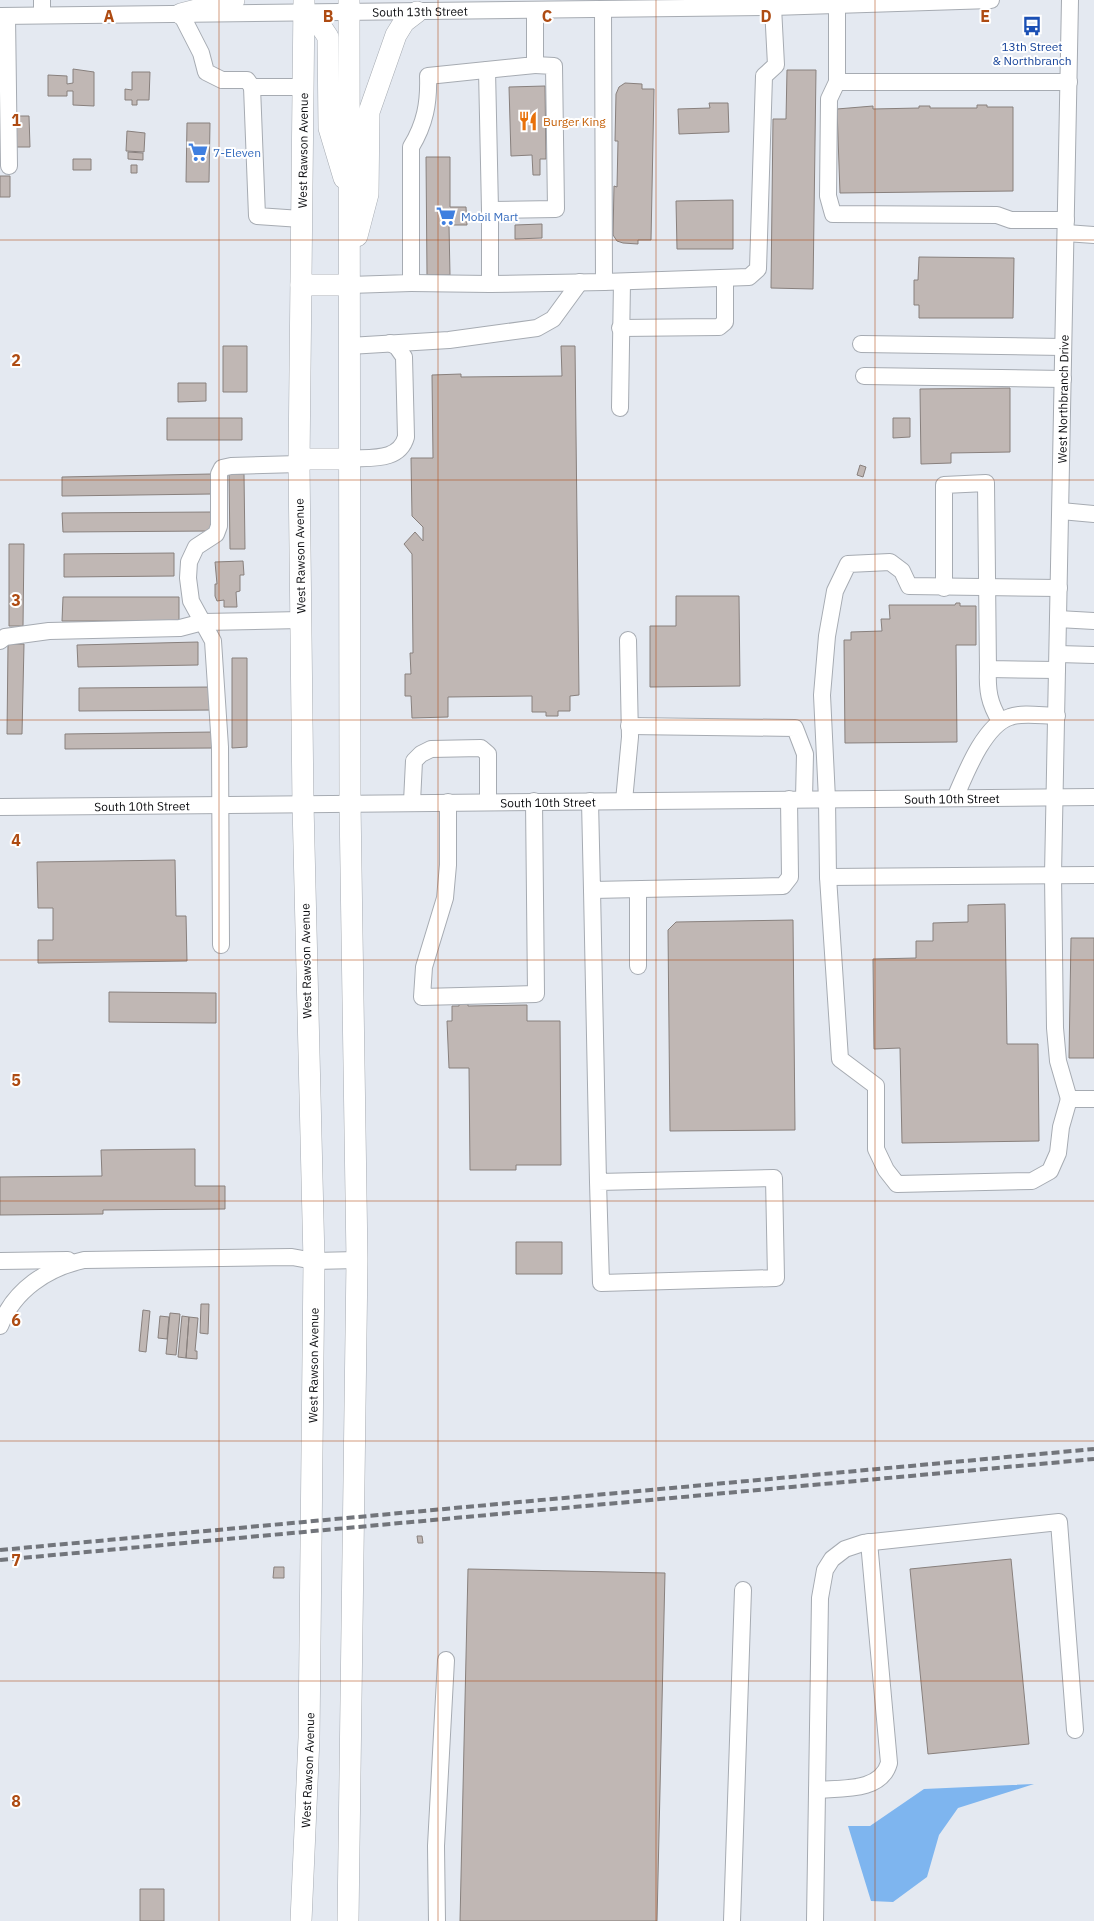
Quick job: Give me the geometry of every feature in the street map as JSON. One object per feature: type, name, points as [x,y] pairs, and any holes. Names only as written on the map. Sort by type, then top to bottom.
[{"type":"main road","points":[[181,14],[234,0]]},
{"type":"main road","points":[[344,4],[350,194],[348,459],[350,803],[357,1260],[348,1921]]},
{"type":"main road","points":[[350,263],[368,194],[369,112],[396,34],[416,6]]},
{"type":"main road","points":[[304,7],[328,37],[329,128],[337,161],[350,194]]},
{"type":"main road","name":"West Rawson Avenue","points":[[301,1921],[309,1738],[314,1261],[303,804],[299,462],[304,7]]},
{"type":"main road","points":[[301,285],[349,285]]},
{"type":"main road","points":[[299,462],[348,459]]},
{"type":"street","name":"South 13th Street","points":[[3,16],[42,8],[181,14],[344,4],[535,10],[603,10],[773,7],[799,3],[837,6],[926,1],[991,0]]},
{"type":"street","name":"West Northbranch Drive","points":[[1069,1099],[1058,1061],[1055,1028],[1054,875],[1070,0]]},
{"type":"street","points":[[837,6],[837,82],[829,99],[828,196],[834,214],[997,215],[1011,220],[1066,227],[1094,234]]},
{"type":"street","points":[[349,285],[622,282],[749,277],[758,269],[764,76],[776,64],[773,7]]},
{"type":"street","points":[[535,10],[535,65]]},
{"type":"street","points":[[603,10],[604,282]]},
{"type":"street","points":[[181,14],[202,53],[206,72],[222,80],[247,80],[252,87],[257,216],[301,219]]},
{"type":"street","points":[[3,16],[9,166]]},
{"type":"street","points":[[411,283],[411,147],[420,132],[427,110],[428,76],[535,65],[554,66],[556,209],[490,210]]},
{"type":"street","points":[[487,70],[490,284]]},
{"type":"street","points":[[837,82],[1069,82]]},
{"type":"street","points":[[252,87],[303,87]]},
{"type":"street","points":[[620,328],[719,327],[725,322],[725,278]]},
{"type":"street","points":[[349,346],[449,340],[494,332],[537,328],[553,319],[580,282]]},
{"type":"street","points":[[620,408],[622,282]]},
{"type":"street","points":[[348,459],[391,456],[403,447],[406,437],[404,357],[397,347],[390,343]]},
{"type":"street","points":[[861,344],[1064,347]]},
{"type":"street","points":[[864,376],[1063,379]]},
{"type":"street","points":[[221,945],[220,748],[212,641],[190,601],[189,562],[196,546],[216,534],[219,526],[219,474],[222,468],[299,462]]},
{"type":"street","points":[[944,588],[944,485],[986,484],[988,694],[991,706],[1000,721]]},
{"type":"street","points":[[1060,511],[1094,514]]},
{"type":"street","points":[[1059,588],[944,588],[909,586],[902,571],[890,562],[848,564],[835,591],[827,636],[822,694],[827,799],[828,876],[840,1059],[876,1086],[876,1149],[886,1170],[897,1184],[1032,1182],[1050,1171],[1058,1153],[1061,1127],[1069,1099],[1094,1099]]},
{"type":"street","points":[[1058,619],[1094,621]]},
{"type":"street","points":[[0,641],[5,637],[49,631],[180,628],[203,622],[301,620]]},
{"type":"street","points":[[624,800],[629,726],[628,640]]},
{"type":"street","points":[[988,669],[1058,662],[1094,655]]},
{"type":"street","points":[[955,798],[975,752],[1000,721],[1012,716],[1057,716]]},
{"type":"street","points":[[592,890],[783,886],[790,877],[796,799],[805,754],[795,728],[629,726]]},
{"type":"street","points":[[412,802],[414,761],[421,754],[431,749],[481,748],[488,754],[488,802]]},
{"type":"street","name":"South 10th Street","points":[[0,808],[412,802],[1094,797]]},
{"type":"street","points":[[448,802],[448,865],[445,898],[424,967],[422,997],[536,994],[534,801]]},
{"type":"street","points":[[590,801],[598,1182],[601,1283],[776,1278],[774,1178],[598,1182]]},
{"type":"street","points":[[828,876],[1094,875]]},
{"type":"street","points":[[638,890],[638,966]]},
{"type":"street","points":[[0,1261],[292,1257],[314,1261],[357,1260]]},
{"type":"street","points":[[0,1326],[16,1299],[36,1280],[67,1263],[84,1260]]},
{"type":"street","points":[[815,1921],[820,1598],[825,1570],[832,1559],[844,1549],[869,1542],[1059,1522],[1076,1730]]},
{"type":"street","points":[[817,1790],[866,1785],[877,1781],[886,1772],[889,1763],[869,1542]]},
{"type":"street","points":[[732,1921],[743,1590]]},
{"type":"street","points":[[437,1921],[436,1846],[446,1660]]},
{"type":"water","points":[[1034,1784],[958,1808],[939,1835],[927,1877],[893,1902],[871,1901],[848,1826],[870,1826],[924,1789]]},
{"type":"building","points":[[73,69],[94,72],[94,106],[73,105],[73,91],[67,91],[67,96],[48,96],[48,75],[67,76],[67,84],[73,83]]},
{"type":"building","points":[[787,70],[816,70],[813,289],[771,288],[773,119],[786,119]]},
{"type":"building","points":[[132,72],[150,72],[149,100],[137,100],[137,105],[132,105],[132,100],[125,100],[125,89],[132,90]]},
{"type":"building","points":[[625,83],[642,84],[642,89],[654,89],[651,240],[638,240],[638,244],[617,241],[613,235],[614,186],[617,187],[618,141],[615,141],[616,94],[619,87]]},
{"type":"building","name":"Burger King","points":[[545,86],[546,159],[540,159],[540,175],[533,175],[532,155],[511,156],[509,87]]},
{"type":"building","points":[[709,103],[728,103],[729,132],[679,134],[678,109],[710,108]]},
{"type":"building","points":[[977,105],[1013,107],[1013,191],[840,193],[837,109],[873,106],[873,109],[919,108],[919,106],[930,106],[930,108],[977,108]]},
{"type":"building","points":[[13,116],[29,116],[30,147],[14,147]]},
{"type":"building","name":"7-Eleven","points":[[187,123],[210,123],[209,182],[186,182]]},
{"type":"building","points":[[127,131],[145,133],[144,152],[126,151]]},
{"type":"building","points":[[128,152],[143,153],[143,160],[128,159]]},
{"type":"building","name":"Mobil Mart","points":[[426,157],[450,157],[450,207],[466,207],[467,225],[449,225],[450,275],[427,275]]},
{"type":"building","points":[[73,159],[91,159],[91,170],[73,170]]},
{"type":"building","points":[[131,165],[137,165],[137,173],[131,173]]},
{"type":"building","points":[[0,176],[10,176],[10,197],[0,197]]},
{"type":"building","points":[[733,200],[733,249],[677,249],[676,201]]},
{"type":"building","points":[[542,224],[542,238],[515,239],[515,225]]},
{"type":"building","points":[[919,257],[1014,258],[1013,318],[919,318],[919,305],[914,305],[914,280],[918,280]]},
{"type":"building","points":[[223,346],[247,346],[247,392],[223,392]]},
{"type":"building","points":[[561,346],[575,346],[579,695],[570,696],[570,711],[558,711],[558,716],[546,716],[546,712],[532,712],[532,696],[448,697],[448,717],[412,718],[411,696],[405,696],[405,674],[411,674],[410,653],[413,653],[412,554],[404,544],[415,532],[423,541],[423,527],[412,516],[411,458],[433,458],[432,375],[461,374],[461,377],[562,376]]},
{"type":"building","points":[[178,383],[206,383],[206,401],[178,402]]},
{"type":"building","points":[[1010,388],[1010,452],[951,453],[951,463],[921,464],[920,389]]},
{"type":"building","points":[[167,418],[242,418],[242,440],[167,440]]},
{"type":"building","points":[[893,418],[910,418],[910,437],[893,438]]},
{"type":"building","points":[[860,465],[866,467],[863,477],[857,475]]},
{"type":"building","points":[[211,474],[211,494],[62,496],[62,477]]},
{"type":"building","points":[[229,474],[244,474],[245,549],[230,549]]},
{"type":"building","points":[[212,512],[212,531],[63,532],[62,513]]},
{"type":"building","points":[[9,544],[24,544],[23,626],[9,626]]},
{"type":"building","points":[[174,553],[174,576],[64,577],[64,554]]},
{"type":"building","points":[[243,561],[244,575],[240,575],[240,591],[236,592],[237,607],[224,607],[224,600],[217,601],[215,596],[215,584],[217,584],[215,562]]},
{"type":"building","points":[[676,596],[739,596],[740,686],[650,687],[650,626],[676,626]]},
{"type":"building","points":[[63,597],[179,597],[179,621],[62,621]]},
{"type":"building","points":[[960,603],[960,606],[976,606],[976,645],[956,645],[957,742],[845,743],[844,640],[851,640],[851,632],[882,631],[881,619],[890,619],[889,605],[955,605]]},
{"type":"building","points":[[198,642],[198,665],[78,667],[77,645]]},
{"type":"building","points":[[8,644],[24,644],[22,734],[7,734]]},
{"type":"building","points":[[232,658],[247,658],[247,747],[232,748]]},
{"type":"building","points":[[214,687],[214,710],[79,711],[79,688]]},
{"type":"building","points":[[214,732],[214,748],[65,749],[65,734]]},
{"type":"building","points":[[175,860],[176,916],[186,916],[187,961],[38,963],[38,940],[53,940],[53,908],[38,908],[37,862]]},
{"type":"building","points":[[1005,904],[1007,1044],[1038,1044],[1039,1141],[902,1143],[900,1048],[874,1049],[873,959],[916,958],[916,941],[933,941],[933,923],[968,922],[968,905]]},
{"type":"building","points":[[793,920],[795,1130],[670,1131],[668,930],[676,922]]},
{"type":"building","points":[[1071,938],[1094,938],[1094,1058],[1069,1058]]},
{"type":"building","points":[[109,992],[216,993],[216,1023],[109,1022]]},
{"type":"building","points":[[459,1002],[468,1002],[468,1006],[527,1005],[527,1021],[560,1021],[561,1165],[516,1165],[516,1170],[470,1170],[469,1068],[449,1068],[447,1021],[452,1021],[452,1006],[459,1006]]},
{"type":"building","points":[[195,1149],[195,1186],[225,1186],[225,1209],[103,1210],[103,1214],[0,1215],[0,1177],[102,1176],[101,1150]]},
{"type":"building","points":[[516,1242],[562,1242],[562,1274],[516,1274]]},
{"type":"building","points":[[201,1304],[209,1304],[208,1334],[200,1333]]},
{"type":"building","points":[[143,1310],[150,1311],[146,1352],[139,1351]]},
{"type":"building","points":[[170,1313],[180,1314],[176,1355],[166,1354]]},
{"type":"building","points":[[160,1316],[169,1317],[167,1339],[158,1338]]},
{"type":"building","points":[[182,1316],[189,1317],[186,1358],[178,1357]]},
{"type":"building","points":[[189,1317],[198,1318],[195,1351],[197,1351],[197,1359],[186,1358]]},
{"type":"building","points":[[417,1536],[422,1536],[423,1543],[418,1543]]},
{"type":"building","points":[[1011,1559],[1029,1744],[928,1754],[910,1569]]},
{"type":"building","points":[[274,1567],[284,1567],[284,1578],[273,1578]]},
{"type":"building","points":[[468,1569],[665,1573],[657,1921],[460,1921]]},
{"type":"building","points":[[140,1889],[164,1889],[164,1921],[140,1921]]},
{"type":"railway","points":[[0,1550],[1094,1449]]},
{"type":"railway","points":[[0,1560],[1094,1459]]},
{"type":"place","name":"13th Street & Northbranch","points":[[1032,26]]},
{"type":"place","name":"Burger King","points":[[528,121]]},
{"type":"place","name":"7-Eleven","points":[[198,152]]},
{"type":"place","name":"Mobil Mart","points":[[446,216]]}]
